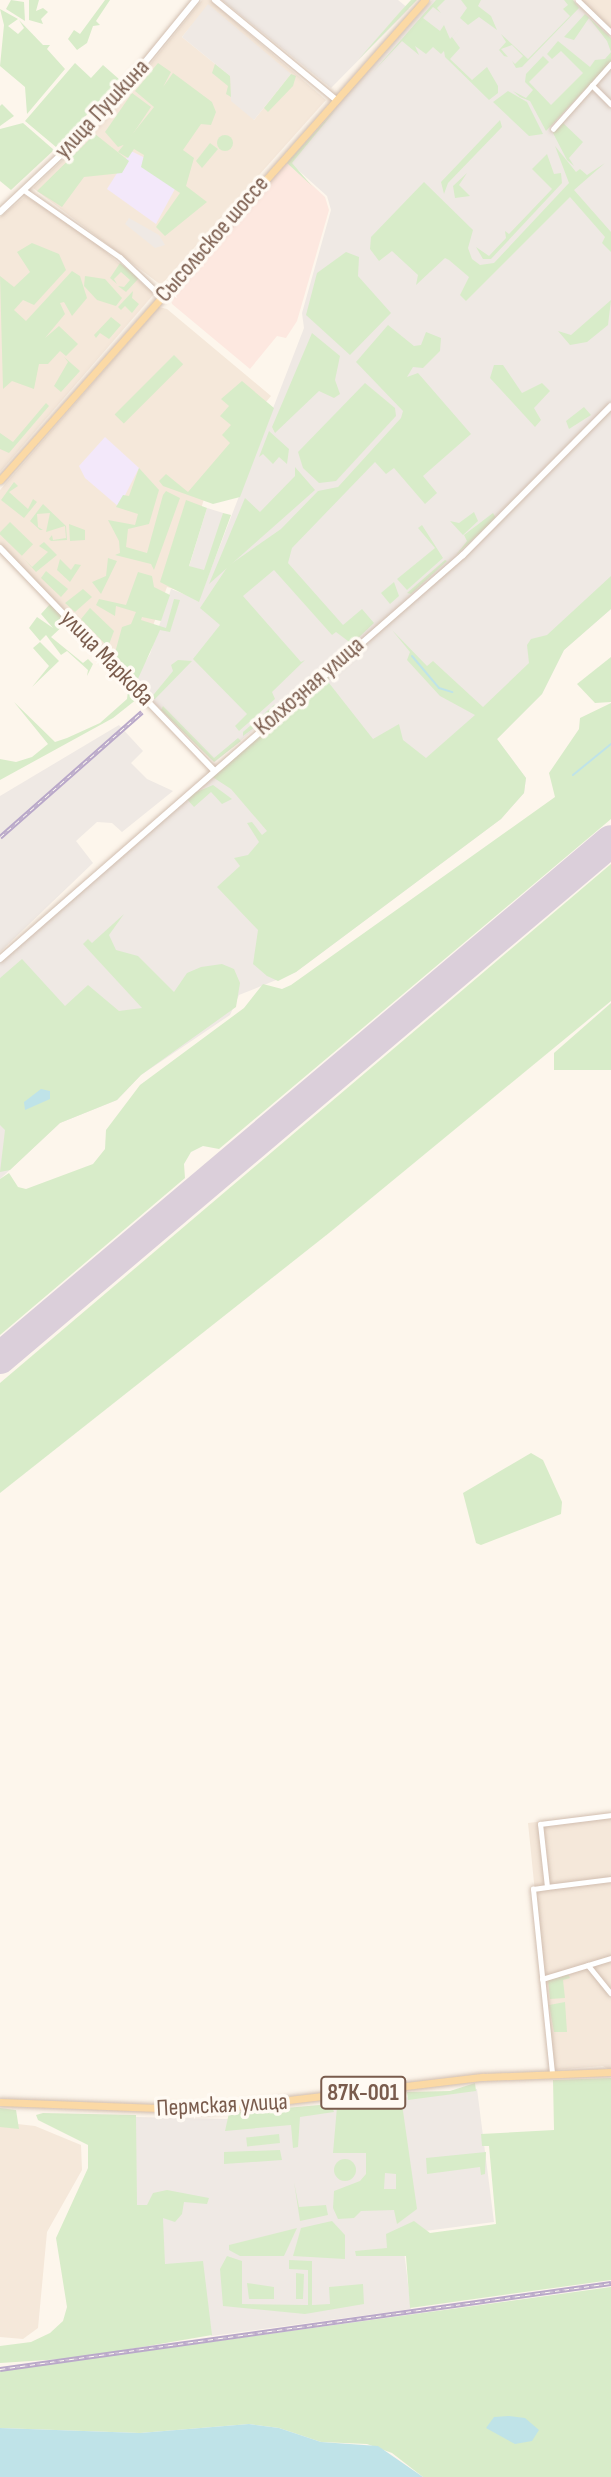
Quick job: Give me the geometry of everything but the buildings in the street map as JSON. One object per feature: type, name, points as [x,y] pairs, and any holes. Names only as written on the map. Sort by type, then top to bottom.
[{"type":"main road","name":"Сысольское шоссе","points":[[0,480],[425,0]]},
{"type":"main road","name":"Пермская улица","points":[[0,2102],[205,2110],[552,2073],[611,2072]]},
{"type":"street","name":"улица Пушкина","points":[[0,212],[96,122],[196,0]]},
{"type":"street","points":[[215,0],[335,99]]},
{"type":"street","points":[[578,0],[611,32]]},
{"type":"street","points":[[553,129],[611,64]]},
{"type":"street","points":[[592,85],[611,104]]},
{"type":"street","points":[[24,190],[109,249],[161,296]]},
{"type":"street","name":"Колхозная улица","points":[[0,958],[463,555],[611,406]]},
{"type":"street","name":"улица Маркова","points":[[0,548],[214,769]]},
{"type":"street","points":[[547,1887],[540,1824],[611,1815]]},
{"type":"street","points":[[552,2073],[533,1889],[611,1880]]},
{"type":"street","points":[[542,1979],[611,1958]]},
{"type":"street","points":[[588,1965],[611,1993]]},
{"type":"shaded area","points":[[202,0],[210,0],[326,100],[161,285],[33,188],[106,119]],"holes":[[[191,26],[291,74],[254,120],[230,76],[182,37]]]},
{"type":"shaded area","points":[[222,0],[398,0],[409,9],[331,88]]},
{"type":"shaded area","points":[[432,0],[573,0],[611,36],[611,404],[450,565],[215,762],[133,682],[150,654],[171,589],[199,600],[304,328],[302,313],[331,210],[327,196],[287,160]]},
{"type":"shaded area","points":[[580,0],[611,0],[611,30]]},
{"type":"shaded area","points":[[208,4],[291,74],[254,120],[231,101],[230,76],[182,37]]},
{"type":"shaded area","points":[[131,151],[182,176],[156,224],[107,189]]},
{"type":"shaded area","points":[[286,161],[325,197],[329,210],[297,321],[286,338],[277,336],[250,369],[172,304],[170,296]]},
{"type":"shaded area","points":[[26,196],[90,238],[154,294],[0,472],[0,217]]},
{"type":"shaded area","points":[[129,218],[159,235],[165,245],[155,248],[125,224]]},
{"type":"shaded area","points":[[159,307],[167,309],[271,396],[214,465],[177,590],[167,587],[133,681],[0,545],[0,490]]},
{"type":"shaded area","points":[[611,410],[611,609],[564,650],[542,694],[497,739],[526,778],[524,793],[501,819],[296,972],[239,995],[230,1015],[141,1075],[117,1100],[60,1123],[0,1179],[0,962],[464,558]]},
{"type":"shaded area","points":[[105,437],[139,468],[119,507],[85,478],[79,466]]},
{"type":"shaded area","points":[[207,508],[223,513],[205,571],[189,566]]},
{"type":"shaded area","points":[[119,725],[143,751],[131,763],[147,779],[173,791],[122,832],[112,823],[97,822],[76,841],[93,863],[0,952],[0,796]]},
{"type":"shaded area","points":[[611,1813],[611,2071],[603,2066],[553,2070],[528,1823]]},
{"type":"shaded area","points":[[477,2089],[494,2222],[402,2234],[411,2309],[211,2336],[202,2262],[164,2265],[136,2206],[136,2117],[226,2119]]},
{"type":"shaded area","points":[[0,2122],[35,2126],[81,2145],[82,2170],[47,2232],[38,2328],[23,2339],[0,2337]]},
{"type":"green space","points":[[11,0],[24,2],[25,21],[6,9]]},
{"type":"green space","points":[[29,0],[39,0],[36,11],[43,8],[48,12],[41,19],[43,24],[29,20]]},
{"type":"green space","points":[[105,0],[110,0],[96,21],[100,25],[93,26],[87,43],[77,50],[68,39],[74,30],[80,34]]},
{"type":"green space","points":[[411,0],[417,0],[358,60],[399,13]]},
{"type":"green space","points":[[436,0],[445,0],[437,8],[441,13],[433,7],[423,18],[440,31],[444,25],[450,39],[463,25],[452,37],[460,48],[450,59],[472,80],[487,67],[498,86],[498,93],[489,100],[445,57],[444,51],[441,54],[433,47],[426,54],[415,46],[419,55],[402,41],[373,72]]},
{"type":"green space","points":[[461,0],[481,0],[478,6],[491,16],[497,30],[479,17],[468,25],[460,18],[467,8]]},
{"type":"green space","points":[[564,0],[573,0],[579,8],[522,67],[516,68],[512,61],[515,64],[523,56],[512,45],[501,49],[508,57],[504,56],[499,50],[506,42],[501,34],[528,59],[570,16],[563,9],[568,5]]},
{"type":"green space","points":[[0,9],[18,19],[8,26],[18,34],[24,28],[19,20],[43,45],[50,45],[47,49],[65,69],[27,114],[25,87],[0,66],[4,25]]},
{"type":"green space","points":[[585,14],[611,38],[611,52],[607,41],[589,18],[574,40],[564,37]]},
{"type":"green space","points":[[558,41],[590,67],[595,60],[605,59],[611,52],[611,62],[546,131],[530,101],[513,91],[526,98],[533,90],[525,82],[526,74],[543,56],[549,62],[529,82],[551,105],[583,73],[561,51],[552,59],[547,54]]},
{"type":"green space","points":[[75,63],[91,78],[103,65],[120,80],[56,147],[25,121]]},
{"type":"green space","points":[[158,63],[171,72],[163,87],[173,73],[212,102],[216,112],[211,125],[201,124],[183,150],[194,158],[186,186],[207,202],[165,236],[156,227],[180,193],[141,167],[144,155],[134,149],[128,158],[118,152],[154,107],[135,91]]},
{"type":"green space","points":[[215,64],[230,76],[231,97],[226,94],[228,86],[212,73]]},
{"type":"green space","points":[[291,74],[296,76],[293,86],[268,112],[264,108]]},
{"type":"green space","points":[[508,91],[527,102],[543,134],[529,136],[493,102]]},
{"type":"green space","points":[[132,93],[151,107],[126,144],[118,147],[105,132]]},
{"type":"green space","points":[[2,104],[14,116],[0,126],[0,106]]},
{"type":"green space","points":[[337,108],[292,163],[312,186],[287,163]]},
{"type":"green space","points":[[500,120],[502,127],[448,183],[444,194],[441,182]]},
{"type":"green space","points":[[23,123],[54,150],[11,190],[0,181],[0,129]]},
{"type":"green space","points":[[563,123],[583,142],[569,158],[574,166],[567,160],[553,133]]},
{"type":"green space","points":[[95,134],[129,161],[122,173],[84,177],[62,207],[37,191]]},
{"type":"green space","points":[[225,135],[233,143],[225,151],[217,143]]},
{"type":"green space","points":[[210,143],[218,149],[202,168],[196,161]]},
{"type":"green space","points":[[555,146],[576,172],[580,169],[587,175],[605,163],[574,190],[611,232],[611,252],[602,243],[605,237],[570,197],[466,301],[460,295],[469,277],[449,260],[445,258],[416,285],[418,275],[392,251],[379,261],[370,249],[371,237],[424,182],[473,230],[468,248],[472,259],[480,265],[494,263],[569,183]]},
{"type":"green space","points":[[547,154],[554,174],[561,173],[562,183],[491,259],[483,259],[476,247],[489,256],[506,238],[505,231],[509,234],[552,189],[532,169]]},
{"type":"green space","points":[[467,173],[459,185],[470,196],[455,198],[453,186]]},
{"type":"green space","points":[[32,243],[59,254],[66,270],[34,305],[23,300],[14,310],[26,321],[72,271],[80,276],[87,298],[72,316],[64,302],[60,303],[65,314],[45,338],[59,326],[78,344],[66,356],[60,351],[48,364],[39,364],[34,389],[12,381],[3,389],[0,276],[14,287],[30,272],[17,252]]},
{"type":"green space","points":[[346,252],[359,257],[358,276],[391,313],[350,355],[306,315],[317,273]]},
{"type":"green space","points":[[120,263],[139,278],[126,292],[118,286],[124,287],[130,280],[121,272],[114,279],[117,284],[110,278]]},
{"type":"green space","points":[[85,276],[105,279],[122,298],[116,306],[97,300],[84,286]]},
{"type":"green space","points":[[133,291],[132,298],[139,304],[132,313],[125,306],[121,310],[118,307]]},
{"type":"green space","points":[[611,300],[608,325],[587,342],[570,345],[558,331],[571,335]]},
{"type":"green space","points":[[111,317],[121,325],[109,339],[100,333],[96,338],[94,335]]},
{"type":"green space","points":[[388,325],[414,346],[421,345],[426,332],[441,338],[440,351],[423,368],[413,367],[407,377],[418,373],[471,434],[423,476],[437,493],[425,504],[394,468],[386,474],[375,462],[292,548],[288,563],[343,625],[362,609],[374,623],[352,644],[336,632],[332,635],[274,570],[243,596],[301,662],[305,660],[272,692],[275,699],[239,731],[235,726],[247,714],[193,659],[220,625],[200,608],[228,566],[281,529],[318,491],[338,487],[401,418],[403,411],[356,362]]},
{"type":"green space","points":[[312,333],[340,356],[335,380],[340,394],[334,398],[319,391],[275,433],[272,427]]},
{"type":"green space","points":[[174,355],[183,364],[124,424],[115,414]]},
{"type":"green space","points":[[64,357],[80,371],[61,392],[54,386],[68,362]]},
{"type":"green space","points":[[494,365],[503,365],[522,393],[542,383],[550,391],[534,408],[541,420],[535,427],[490,378]]},
{"type":"green space","points":[[242,381],[274,408],[240,497],[213,504],[163,486],[159,481],[166,474],[188,492],[230,443],[222,435],[231,425],[220,416],[229,406],[221,399]]},
{"type":"green space","points":[[365,383],[395,408],[396,416],[336,481],[319,483],[303,468],[298,452]]},
{"type":"green space","points":[[46,403],[49,406],[9,453],[0,449],[0,433],[13,442]]},
{"type":"green space","points":[[584,407],[591,415],[569,429],[566,421]]},
{"type":"green space","points":[[269,431],[289,449],[287,464],[279,457],[273,464],[263,454],[259,457]]},
{"type":"green space","points":[[295,467],[315,490],[209,584],[245,498],[260,512],[295,476]]},
{"type":"green space","points":[[139,468],[159,490],[149,524],[128,529],[126,547],[147,553],[163,495],[166,491],[180,498],[154,570],[151,564],[115,555],[120,553],[119,541],[108,520],[135,525],[138,514],[116,507],[123,495],[129,496]]},
{"type":"green space","points":[[14,482],[18,486],[9,492],[28,509],[33,499],[37,502],[24,518],[1,500]]},
{"type":"green space","points":[[186,500],[207,508],[189,566],[204,570],[223,513],[231,515],[199,602],[160,582]]},
{"type":"green space","points":[[43,504],[66,526],[67,540],[51,541],[49,539],[52,535],[53,540],[66,538],[65,526],[46,532],[50,513],[37,514],[38,527],[43,530],[40,530],[30,521]]},
{"type":"green space","points":[[474,512],[478,521],[463,535],[450,521],[459,523]]},
{"type":"green space","points":[[493,513],[496,518],[456,555],[467,541],[464,535]]},
{"type":"green space","points":[[10,522],[33,544],[22,556],[0,535]]},
{"type":"green space","points":[[69,524],[85,530],[85,540],[70,541]]},
{"type":"green space","points":[[422,525],[443,558],[407,590],[397,579],[435,548],[418,528]]},
{"type":"green space","points":[[44,542],[57,555],[36,572],[24,559],[32,567],[48,552],[39,546]]},
{"type":"green space","points":[[108,558],[117,561],[101,594],[92,582],[106,576]]},
{"type":"green space","points":[[60,559],[71,570],[75,564],[81,565],[70,582],[57,570]]},
{"type":"green space","points":[[445,560],[447,561],[411,594],[407,593]]},
{"type":"green space","points":[[46,571],[68,589],[61,597],[41,578]]},
{"type":"green space","points":[[138,572],[152,576],[154,587],[170,595],[161,621],[142,617],[141,620],[166,628],[174,599],[180,600],[170,632],[160,630],[137,681],[145,692],[113,660],[122,627],[131,624],[136,612],[116,606],[115,616],[96,605],[99,599],[126,605]]},
{"type":"green space","points":[[611,576],[611,609],[564,650],[542,694],[497,739],[526,778],[524,793],[501,819],[296,972],[278,981],[253,964],[258,930],[217,887],[240,866],[234,858],[248,855],[259,842],[247,823],[252,822],[262,835],[267,831],[231,789],[211,776],[329,676],[329,683],[373,739],[399,724],[403,740],[426,758],[475,715],[440,696],[407,660],[410,652],[392,630],[427,666],[433,661],[483,707],[529,663],[527,645],[531,639],[547,635]]},
{"type":"green space","points":[[394,582],[399,596],[390,604],[381,593]]},
{"type":"green space","points":[[83,589],[92,597],[75,612],[65,603]]},
{"type":"green space","points":[[50,604],[103,658],[66,623],[51,637],[83,663],[88,659],[93,664],[87,676],[88,670],[67,651],[61,655],[46,635],[40,641],[29,628],[37,617],[53,628],[41,614]]},
{"type":"green space","points":[[90,608],[114,631],[108,647],[81,619]]},
{"type":"green space","points":[[40,642],[59,661],[32,687],[49,666],[33,648]]},
{"type":"green space","points":[[611,657],[611,702],[595,703],[577,684]]},
{"type":"green space","points":[[178,660],[192,661],[155,699],[150,699],[173,671],[171,665]]},
{"type":"green space","points":[[105,662],[137,699],[113,718],[0,780],[0,759],[16,762],[32,757],[48,744],[14,702],[55,742],[67,738],[100,723],[127,699],[128,691]]},
{"type":"green space","points":[[316,671],[319,675],[283,704],[284,699]]},
{"type":"green space","points":[[611,703],[611,819],[219,1149],[203,1146],[191,1152],[184,1164],[185,1178],[0,1335],[0,1179],[9,1173],[18,1187],[26,1189],[93,1164],[105,1149],[106,1130],[140,1085],[244,1008],[263,984],[282,989],[291,985],[555,797],[549,773],[579,729],[580,718]]},
{"type":"green space","points":[[275,704],[279,709],[243,736],[243,732]]},
{"type":"green space","points":[[163,706],[214,758],[238,738],[241,741],[214,762],[161,710]]},
{"type":"green space","points":[[213,785],[232,799],[222,804],[211,792],[194,807],[185,797]]},
{"type":"green space","points":[[611,864],[611,1001],[329,1233],[0,1493],[0,1383]]},
{"type":"green space","points":[[124,914],[109,935],[116,950],[138,956],[174,992],[187,973],[201,967],[222,964],[234,969],[240,983],[236,1007],[141,1075],[117,1100],[60,1123],[10,1170],[0,1172],[5,1130],[0,1125],[0,978],[22,959],[65,1006],[88,985],[119,1011],[142,1008],[83,944],[88,939],[92,943]]},
{"type":"green space","points":[[611,1003],[611,1070],[554,1070],[554,1053]]},
{"type":"green space","points":[[531,1453],[543,1460],[562,1502],[561,1514],[481,1545],[476,1543],[463,1493]]},
{"type":"green space","points":[[568,1974],[570,1978],[563,1980],[565,1998],[550,1999],[548,1980]]},
{"type":"green space","points":[[565,2002],[567,2032],[554,2032],[549,2005]]},
{"type":"green space","points":[[611,2078],[611,2280],[410,2308],[406,2256],[356,2256],[355,2251],[387,2248],[386,2234],[414,2221],[430,2233],[496,2224],[489,2146],[482,2146],[481,2134],[554,2130],[553,2080]]},
{"type":"green space","points":[[475,2083],[476,2091],[408,2100],[407,2092],[450,2091]]},
{"type":"green space","points":[[401,2097],[417,2209],[397,2224],[394,2210],[361,2211],[354,2218],[338,2219],[333,2208],[334,2191],[360,2181],[366,2174],[366,2153],[333,2153],[337,2107]],"holes":[[[385,2173],[396,2174],[396,2189],[384,2189]]]},
{"type":"green space","points":[[331,2104],[334,2112],[300,2117],[298,2147],[293,2148],[291,2125],[225,2131],[229,2113]]},
{"type":"green space","points":[[0,2108],[16,2110],[19,2129],[0,2127]]},
{"type":"green space","points":[[36,2115],[136,2115],[137,2205],[147,2205],[153,2193],[167,2190],[209,2198],[207,2204],[184,2202],[182,2214],[175,2222],[163,2218],[165,2264],[203,2261],[212,2335],[78,2358],[0,2363],[0,2346],[31,2342],[50,2333],[63,2321],[67,2307],[56,2238],[88,2168],[88,2145],[38,2120]]},
{"type":"green space","points":[[279,2134],[280,2143],[247,2146],[246,2137]]},
{"type":"green space","points":[[280,2150],[282,2160],[224,2164],[224,2152]]},
{"type":"green space","points":[[486,2152],[485,2174],[481,2175],[480,2167],[427,2174],[426,2158]]},
{"type":"green space","points":[[345,2159],[353,2162],[356,2170],[353,2178],[345,2181],[337,2178],[334,2170],[337,2162]]},
{"type":"green space","points":[[294,2182],[299,2207],[326,2205],[328,2215],[300,2221]]},
{"type":"green space","points":[[332,2221],[345,2235],[345,2259],[293,2256],[301,2228]]},
{"type":"green space","points":[[297,2228],[284,2256],[240,2256],[229,2250],[229,2245]]},
{"type":"green space","points":[[227,2256],[242,2261],[242,2304],[308,2305],[308,2270],[289,2269],[289,2260],[312,2261],[312,2305],[330,2304],[329,2287],[363,2284],[364,2304],[305,2314],[223,2306],[220,2269]]},
{"type":"green space","points":[[296,2273],[304,2274],[303,2299],[296,2299]]},
{"type":"green space","points":[[247,2283],[274,2287],[274,2299],[249,2299]]},
{"type":"green space","points":[[611,2287],[611,2477],[423,2477],[392,2453],[367,2444],[321,2442],[279,2428],[249,2424],[140,2433],[0,2428],[0,2371]]},
{"type":"water","points":[[41,1089],[50,1091],[50,1099],[25,1110],[24,1102]]},
{"type":"water","points":[[494,2417],[525,2418],[539,2430],[532,2441],[515,2444],[486,2428]]},
{"type":"water","points":[[249,2424],[279,2428],[321,2442],[378,2446],[423,2477],[0,2477],[0,2428],[140,2433]]},
{"type":"waterway","points":[[412,656],[439,688],[452,692]]},
{"type":"waterway","points":[[573,775],[611,744]]},
{"type":"runway","points":[[0,1358],[611,841]]},
{"type":"railway","points":[[0,837],[142,712]]},
{"type":"railway","points":[[0,2369],[611,2283]]}]
